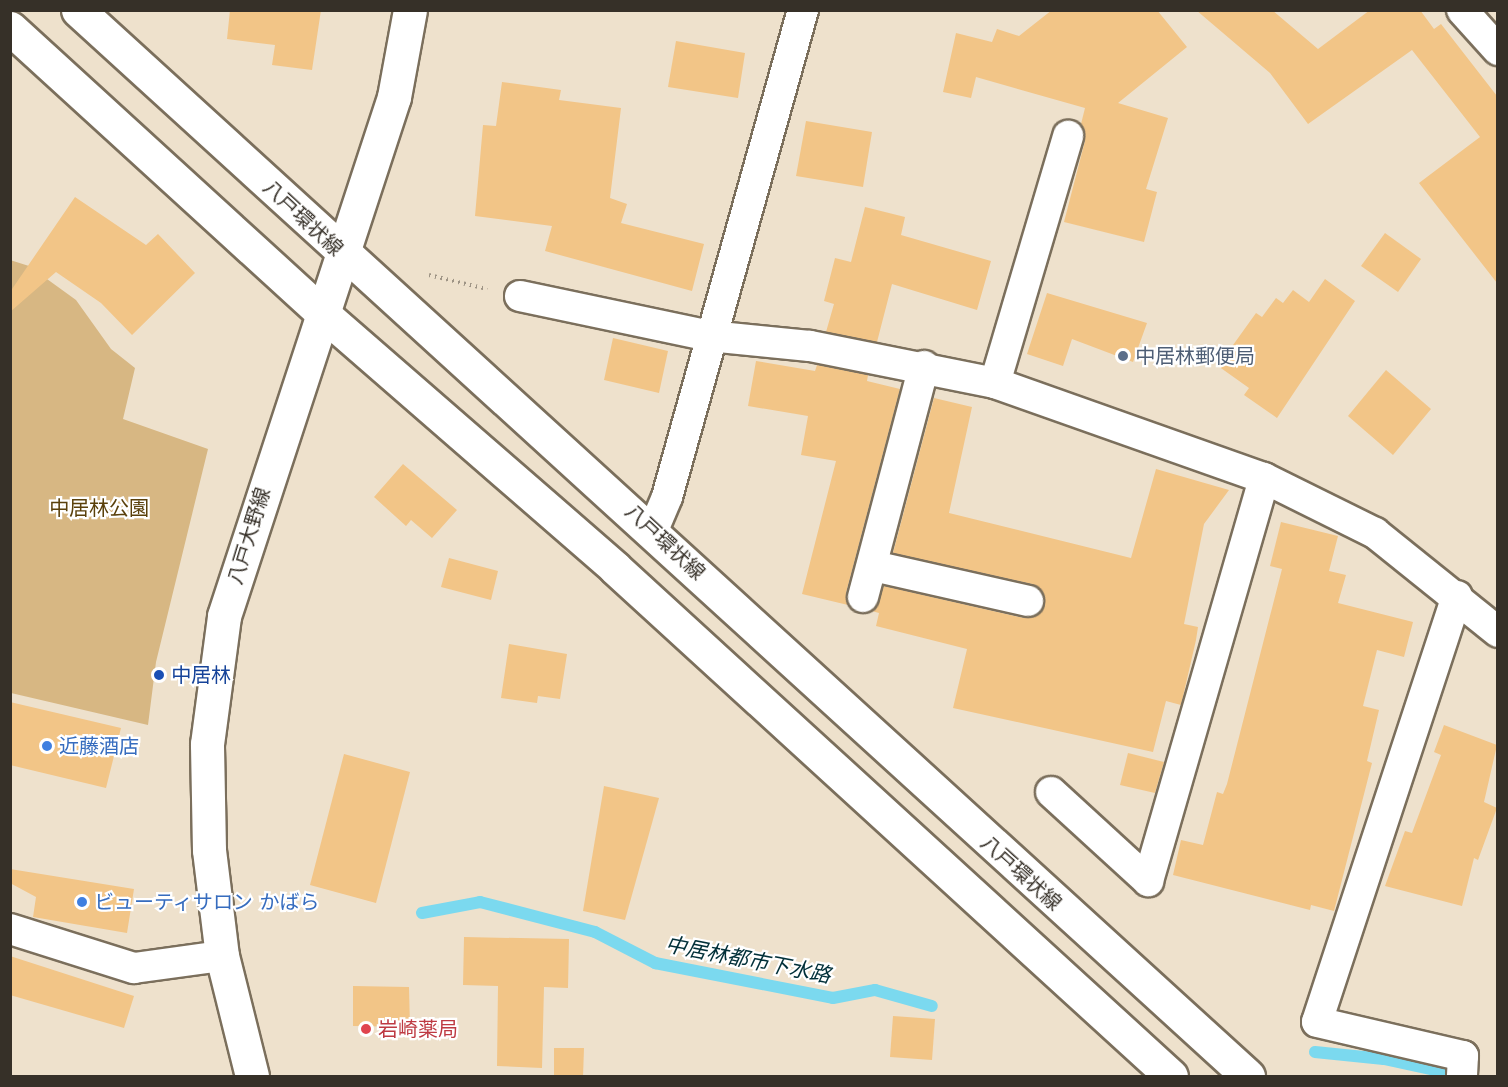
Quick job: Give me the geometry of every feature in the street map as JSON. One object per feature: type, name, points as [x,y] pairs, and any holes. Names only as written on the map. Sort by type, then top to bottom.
[{"type":"main road","name":"八戸環状線","points":[[78,10],[342,254],[653,530],[963,821],[1248,1077]]},
{"type":"main road","name":"八戸大野線","points":[[252,1077],[222,956],[209,850],[207,744],[224,616],[321,312],[394,97],[410,10]]},
{"type":"main road","points":[[10,28],[321,312],[615,568],[1171,1077]]},
{"type":"street","points":[[653,530],[668,497],[709,336],[803,10]]},
{"type":"street","points":[[1462,10],[1497,50]]},
{"type":"street","points":[[995,383],[1068,136]]},
{"type":"street","points":[[520,296],[709,336],[924,366],[995,383],[1264,478],[1375,533],[1457,597],[1497,632]]},
{"type":"street","points":[[863,597],[924,366]]},
{"type":"street","points":[[1051,792],[1148,881],[1264,478]]},
{"type":"street","points":[[873,566],[1028,601]]},
{"type":"street","points":[[1457,597],[1317,1022],[1463,1056],[1462,1077]]},
{"type":"street","points":[[10,929],[134,968],[222,956]]},
{"type":"path","points":[[429,275],[520,296]]},
{"type":"green space","name":"中居林公園","points":[[10,260],[29,266],[76,300],[111,349],[135,368],[123,419],[208,449],[156,662],[148,725],[11,693]]},
{"type":"building","points":[[230,10],[321,10],[312,70],[272,65],[275,45],[227,39]]},
{"type":"building","points":[[1052,10],[1157,10],[1187,47],[1118,103],[1168,118],[1146,189],[1157,192],[1144,242],[1064,222],[1085,141],[1081,124],[1085,108],[976,77],[971,98],[943,92],[956,33],[992,42],[997,29],[1019,36]]},
{"type":"building","points":[[1196,10],[1272,10],[1318,49],[1370,10],[1420,10],[1434,29],[1441,24],[1497,96],[1497,283],[1419,183],[1480,137],[1412,50],[1308,124],[1270,73]]},
{"type":"building","points":[[676,41],[745,53],[738,98],[668,87]]},
{"type":"building","points":[[502,82],[561,90],[559,100],[621,108],[610,198],[627,204],[621,223],[704,244],[692,291],[545,251],[552,226],[475,216],[483,125],[496,126]]},
{"type":"building","points":[[806,121],[872,132],[863,187],[796,176]]},
{"type":"building","points":[[75,197],[146,245],[158,234],[195,273],[132,335],[101,303],[56,272],[10,312],[10,292]]},
{"type":"building","points":[[865,207],[905,217],[901,235],[991,261],[977,310],[892,284],[877,342],[826,332],[834,304],[824,301],[835,258],[851,262]]},
{"type":"building","points":[[1385,233],[1421,259],[1398,292],[1361,266]]},
{"type":"building","points":[[1325,279],[1355,301],[1277,418],[1244,395],[1249,388],[1218,366],[1256,313],[1262,317],[1276,298],[1283,303],[1293,290],[1309,302]]},
{"type":"building","points":[[1047,293],[1147,323],[1133,362],[1072,339],[1063,366],[1027,354]]},
{"type":"building","points":[[613,338],[668,351],[659,393],[604,380]]},
{"type":"building","points":[[756,361],[815,371],[817,365],[868,375],[867,381],[900,389],[846,593],[848,605],[802,594],[836,461],[801,455],[808,416],[748,406]]},
{"type":"building","points":[[1386,370],[1431,409],[1393,455],[1348,416]]},
{"type":"building","points":[[934,398],[972,407],[949,513],[1131,558],[1156,469],[1229,490],[1204,524],[1184,624],[1198,627],[1196,640],[1181,705],[1166,701],[1153,752],[953,708],[967,649],[876,626],[879,613],[872,611],[884,586],[1024,618],[1034,617],[1045,605],[1044,595],[1032,584],[893,553]]},
{"type":"building","points":[[403,464],[457,510],[432,538],[411,520],[406,526],[374,497]]},
{"type":"building","points":[[1281,522],[1338,536],[1329,571],[1346,575],[1338,603],[1413,622],[1404,657],[1377,650],[1363,706],[1379,710],[1367,761],[1372,763],[1334,911],[1311,905],[1310,910],[1173,875],[1181,840],[1203,845],[1217,792],[1223,794],[1227,784],[1282,569],[1270,566]]},
{"type":"building","points":[[449,558],[498,571],[491,600],[441,587]]},
{"type":"building","points":[[509,644],[567,654],[560,699],[538,696],[537,703],[501,698]]},
{"type":"building","points":[[10,702],[121,728],[106,788],[10,765]]},
{"type":"building","points":[[1444,725],[1497,745],[1484,802],[1497,808],[1478,860],[1474,858],[1462,906],[1385,886],[1405,831],[1412,833],[1441,755],[1434,752]]},
{"type":"building","points":[[1128,753],[1164,762],[1155,793],[1120,785]]},
{"type":"building","points":[[344,754],[410,772],[376,903],[310,885]]},
{"type":"building","points":[[604,786],[659,798],[625,920],[583,911]]},
{"type":"building","points":[[10,869],[134,889],[127,933],[33,917],[36,897],[10,883]]},
{"type":"building","points":[[464,937],[569,939],[568,988],[544,987],[542,1068],[497,1066],[498,986],[463,985]]},
{"type":"building","points":[[10,956],[134,996],[124,1028],[10,995]]},
{"type":"building","points":[[353,986],[409,987],[410,1027],[353,1026]]},
{"type":"building","points":[[893,1016],[935,1019],[932,1060],[890,1057]]},
{"type":"building","points":[[554,1048],[584,1048],[583,1077],[554,1077]]},
{"type":"waterway","name":"中居林都市下水路","points":[[422,913],[480,902],[595,932],[655,963],[833,998],[875,990],[932,1006]]},
{"type":"waterway","name":"中居林都市下水路","points":[[1315,1052],[1384,1059],[1449,1073]]},
{"type":"place","name":"中居林郵便局","points":[[1123,356]]},
{"type":"place","name":"中居林","points":[[159,675]]},
{"type":"place","name":"近藤酒店","points":[[47,746]]},
{"type":"place","name":"ビューティサロン かばら","points":[[82,902]]},
{"type":"place","name":"岩崎薬局","points":[[366,1029]]}]
